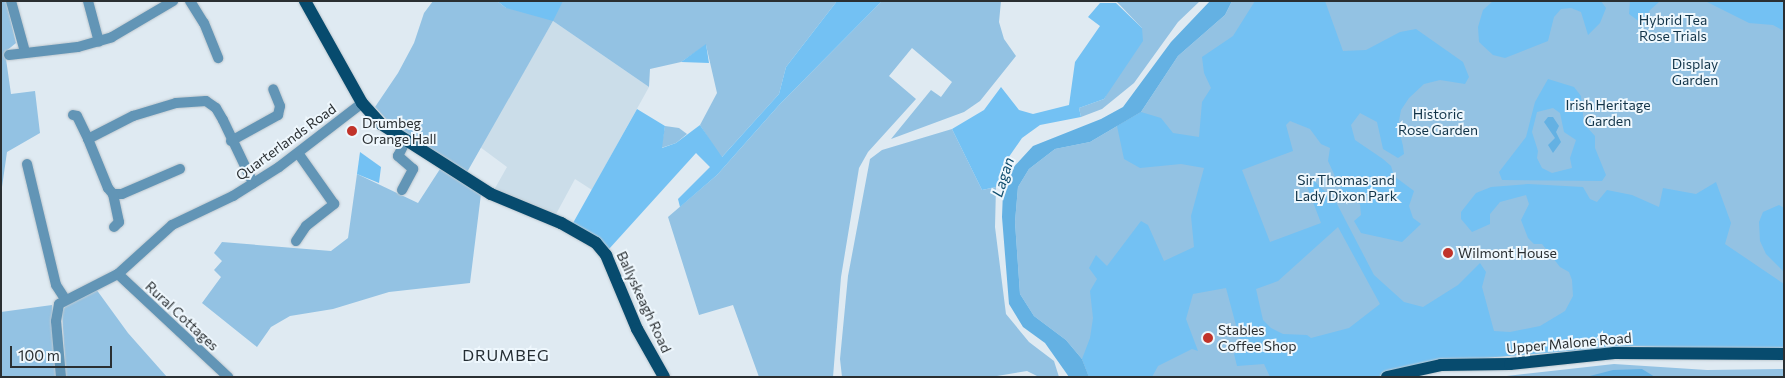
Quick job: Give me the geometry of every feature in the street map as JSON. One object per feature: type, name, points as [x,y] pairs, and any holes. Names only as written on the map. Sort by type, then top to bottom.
[{"type":"main road","name":"Ballyskeagh Road","points":[[305,1],[362,103],[381,124],[405,142],[490,194],[561,223],[596,243],[606,255],[637,329],[664,377]]},
{"type":"main road","name":"Upper Malone Road","points":[[1387,377],[1442,365],[1510,364],[1614,353],[1784,354]]},
{"type":"street","points":[[11,1],[25,52]]},
{"type":"street","points":[[88,1],[99,42]]},
{"type":"street","points":[[9,55],[99,42],[112,38],[174,1]]},
{"type":"street","points":[[190,1],[204,24],[218,58]]},
{"type":"street","points":[[231,141],[278,115],[280,106],[273,89]]},
{"type":"street","points":[[88,139],[133,116],[194,99],[206,100],[216,108],[253,183]]},
{"type":"street","name":"Quarterlands Road","points":[[65,300],[118,274],[172,225],[253,183],[298,153],[362,103]]},
{"type":"street","points":[[73,115],[77,116],[108,188],[113,194],[119,222],[114,227]]},
{"type":"street","points":[[402,190],[413,169],[398,156],[405,142]]},
{"type":"street","points":[[296,241],[306,226],[334,204],[298,153]]},
{"type":"street","points":[[28,164],[56,285],[65,300],[59,304],[56,321],[61,377]]},
{"type":"street","points":[[113,194],[122,194],[180,170]]},
{"type":"street","name":"Rural Cottages","points":[[118,274],[228,377]]},
{"type":"shaded area","points":[[1210,1],[1232,1],[1225,15],[1178,56],[1141,112],[1090,142],[1055,149],[1029,169],[1018,187],[1015,222],[1020,294],[1034,316],[1066,340],[1082,359],[1089,377],[1069,377],[1045,343],[1023,327],[1009,304],[1002,217],[1003,191],[1010,171],[1033,146],[1101,119],[1123,107],[1171,42]]},
{"type":"shaded area","points":[[553,21],[649,87],[592,190],[575,179],[555,216],[494,190],[507,167],[480,147]]},
{"type":"shaded area","points":[[1548,117],[1553,117],[1559,126],[1556,132],[1561,142],[1553,153],[1548,145],[1555,138],[1544,122]]},
{"type":"shaded area","points":[[1642,369],[1655,377],[1586,377],[1613,370]]},
{"type":"green space","points":[[1,1],[6,1],[16,43],[5,52],[11,94],[35,91],[40,133],[7,152],[1,194]]},
{"type":"green space","points":[[433,1],[497,1],[506,8],[563,1],[837,1],[786,67],[779,94],[721,158],[700,125],[717,93],[706,45],[681,62],[650,69],[649,87],[553,21],[466,174],[392,125],[375,107],[398,73],[414,43],[424,13]]},
{"type":"green space","points":[[497,1],[563,1],[553,21],[506,8]]},
{"type":"green space","points":[[837,1],[882,1],[780,104],[717,175],[680,207],[678,199],[710,167],[696,153],[609,249],[573,223],[637,109],[665,126],[662,148],[676,143],[700,125],[722,157],[779,94],[786,67]]},
{"type":"green space","points":[[882,1],[1001,1],[999,22],[1004,39],[1016,56],[980,101],[964,112],[891,139],[931,90],[941,97],[952,82],[912,48],[889,76],[916,99],[868,152],[859,168],[841,277],[833,377],[759,377],[733,305],[699,315],[668,217],[717,175],[780,104]]},
{"type":"green space","points":[[1116,1],[1200,1],[1178,22],[1134,83],[1102,109],[1081,117],[1079,108],[1104,99],[1142,28]]},
{"type":"green space","name":"Sir Thomas and Lady Dixon Park","points":[[1232,1],[1784,1],[1784,350],[1634,346],[1470,359],[1393,370],[1377,377],[1089,377],[1082,359],[1066,340],[1034,316],[1020,294],[1015,222],[1018,187],[1029,169],[1055,149],[1090,142],[1141,112],[1178,56],[1225,15]]},
{"type":"green space","points":[[1255,1],[1325,1],[1343,51],[1366,50],[1400,32],[1416,29],[1463,62],[1469,77],[1465,84],[1440,80],[1424,84],[1409,98],[1401,110],[1398,126],[1404,154],[1398,158],[1383,149],[1377,122],[1360,113],[1351,125],[1355,140],[1383,159],[1391,166],[1394,176],[1414,191],[1409,206],[1413,218],[1421,224],[1402,242],[1361,233],[1354,221],[1361,215],[1360,204],[1345,198],[1328,161],[1330,148],[1321,144],[1310,129],[1290,121],[1286,125],[1293,151],[1242,170],[1270,242],[1321,223],[1303,176],[1308,175],[1336,202],[1374,275],[1404,302],[1423,307],[1458,285],[1480,263],[1486,272],[1482,287],[1494,331],[1510,332],[1540,326],[1565,311],[1573,296],[1572,280],[1569,272],[1560,267],[1542,244],[1534,244],[1528,238],[1521,220],[1529,204],[1526,195],[1500,202],[1490,214],[1490,224],[1472,232],[1461,219],[1461,212],[1476,193],[1491,187],[1528,184],[1583,187],[1590,199],[1597,202],[1607,190],[1632,195],[1659,207],[1663,188],[1696,194],[1716,182],[1731,223],[1725,244],[1784,284],[1784,350],[1634,346],[1470,359],[1393,370],[1377,377],[1270,377],[1264,364],[1237,366],[1234,354],[1240,350],[1241,344],[1226,288],[1193,294],[1186,319],[1198,351],[1192,349],[1158,366],[1152,377],[1089,377],[1082,359],[1090,338],[1093,318],[1090,291],[1097,279],[1089,268],[1096,255],[1107,266],[1141,221],[1148,225],[1164,261],[1194,247],[1191,216],[1204,168],[1181,164],[1140,168],[1124,159],[1117,126],[1141,112],[1161,118],[1173,133],[1199,137],[1202,102],[1211,88],[1204,73],[1202,57],[1233,36]],"holes":[[[1338,227],[1380,304],[1349,328],[1311,338],[1307,335],[1283,334],[1271,328],[1263,320],[1256,289],[1278,281]]]},
{"type":"green space","points":[[1493,1],[1601,1],[1606,8],[1600,23],[1588,35],[1581,12],[1571,8],[1561,9],[1554,17],[1548,41],[1505,58],[1493,55],[1479,42],[1478,27],[1483,10]]},
{"type":"green space","points":[[1630,1],[1660,1],[1649,11],[1644,25],[1629,14]]},
{"type":"green space","points":[[1705,1],[1784,1],[1784,31],[1773,25],[1749,23]]},
{"type":"green space","points":[[1100,3],[1116,3],[1142,28],[1143,41],[1104,99],[1079,108],[1081,117],[1040,125],[1022,138],[1004,164],[996,187],[982,190],[952,129],[984,110],[1001,87],[1019,110],[1033,114],[1069,105],[1075,62],[1100,26],[1088,17]]},
{"type":"green space","points":[[706,44],[709,63],[681,62]]},
{"type":"green space","points":[[1548,79],[1574,87],[1581,96],[1584,124],[1595,136],[1595,148],[1606,175],[1602,181],[1502,180],[1499,172],[1526,137],[1535,102]],"holes":[[[1553,108],[1560,113],[1564,132],[1576,140],[1570,158],[1572,168],[1552,173],[1542,168],[1537,158],[1538,151],[1532,132],[1537,112]]]},
{"type":"green space","points":[[665,126],[679,128],[687,134],[676,143],[661,148]]},
{"type":"green space","points":[[952,129],[982,190],[996,187],[995,227],[1006,314],[1029,342],[1054,361],[1059,377],[1039,377],[1027,371],[991,377],[842,377],[840,359],[848,276],[870,159],[882,150]]},
{"type":"green space","points":[[360,152],[381,167],[379,183],[357,174]]},
{"type":"green space","points":[[440,169],[481,194],[470,283],[389,292],[333,309],[290,316],[271,327],[257,347],[202,303],[221,277],[214,270],[222,261],[214,253],[222,242],[331,251],[348,238],[357,174],[418,203]]},
{"type":"green space","points":[[1779,205],[1784,208],[1784,272],[1766,254],[1760,241],[1759,222],[1763,212]]},
{"type":"green space","points":[[96,289],[128,333],[167,377],[66,377],[62,312],[67,303]]},
{"type":"green space","points":[[52,305],[58,377],[1,377],[1,312]]},
{"type":"green space","points":[[1614,364],[1707,370],[1784,369],[1784,377],[1498,377]]},
{"type":"place","name":"Drumbeg Orange Hall","points":[[352,131]]},
{"type":"place","name":"Wilmont House","points":[[1448,253]]},
{"type":"place","name":"Stables Coffee Shop","points":[[1208,338]]},
{"type":"district","name":"DRUMBEG","points":[[506,355]]},
{"type":"park label","name":"Hybrid Tea Rose Trials","points":[[1673,28]]},
{"type":"park label","name":"Display Garden","points":[[1695,72]]},
{"type":"park label","name":"Irish Heritage Garden","points":[[1608,114]]},
{"type":"park label","name":"Historic Rose Garden","points":[[1438,122]]},
{"type":"water label","name":"Lagan","points":[[1003,177]]}]
